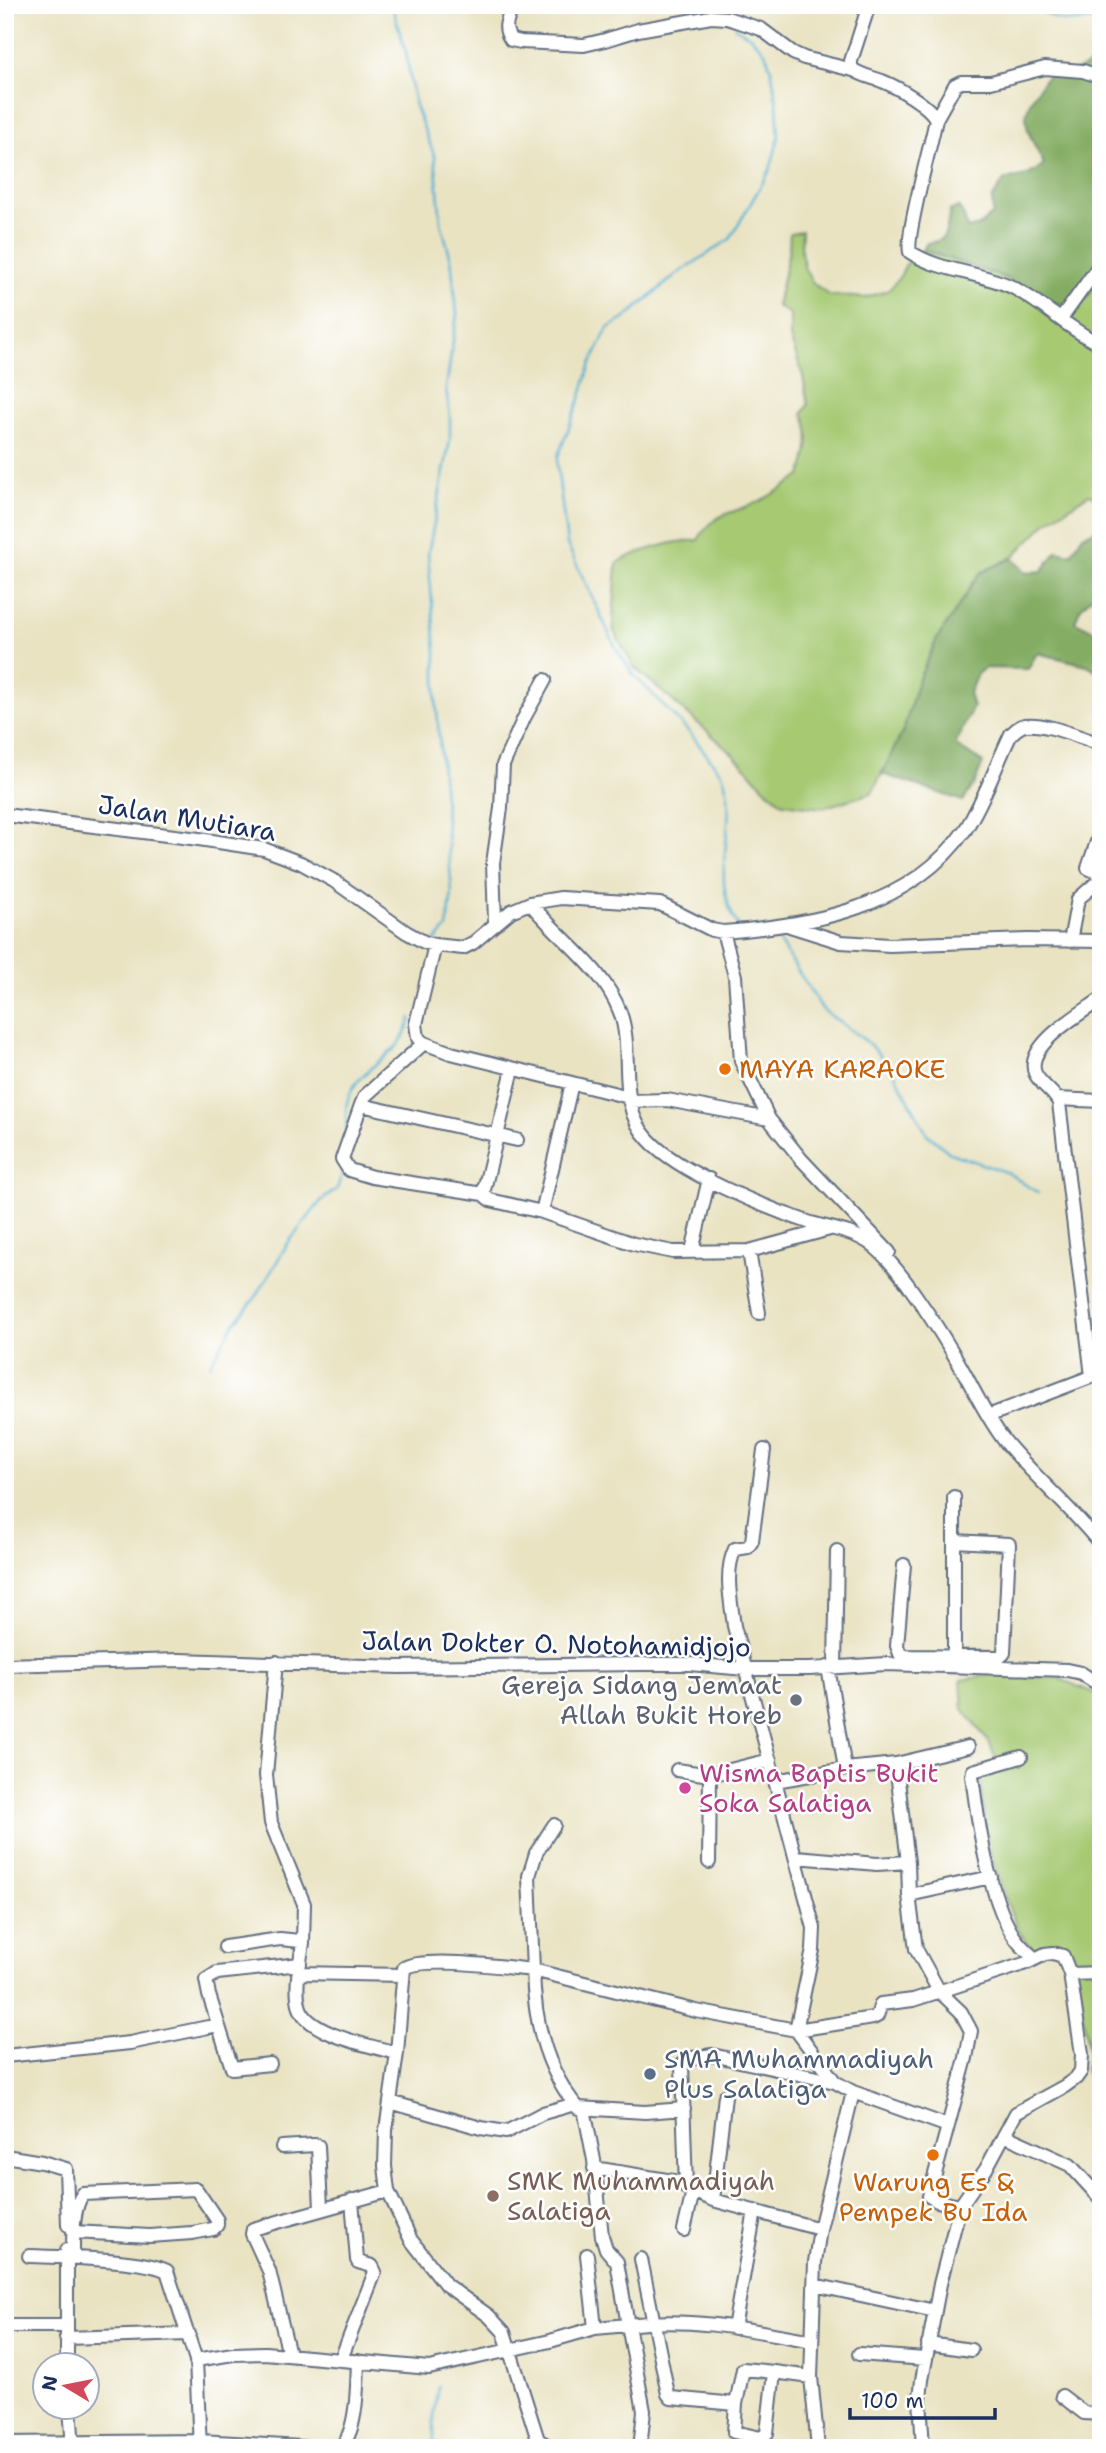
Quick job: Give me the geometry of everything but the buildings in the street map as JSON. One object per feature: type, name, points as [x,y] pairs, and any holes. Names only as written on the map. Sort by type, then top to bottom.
[{"type":"street","points":[[513,5],[506,20],[511,40],[555,45],[584,45],[706,12],[761,29],[804,58],[853,70],[889,84],[931,111],[936,119]]},
{"type":"street","points":[[853,70],[851,61],[869,5]]},
{"type":"street","points":[[1101,77],[1083,71],[1045,68],[990,82],[961,82],[955,85],[936,119],[909,250],[914,255],[1011,287],[1086,338],[1101,345]]},
{"type":"street","points":[[1061,319],[1101,263]]},
{"type":"street","points":[[495,922],[493,863],[501,808],[503,765],[545,680]]},
{"type":"street","name":"Jalan Mutiara","points":[[5,815],[264,849],[334,881],[406,932],[433,944],[463,948],[473,943],[511,911],[530,902],[561,898],[652,902],[712,930],[723,932],[828,918],[857,909],[904,886],[949,850],[967,827],[1012,734],[1019,727],[1026,724],[1043,727],[1101,744]]},
{"type":"street","points":[[1070,941],[1078,899],[1101,877],[1088,868],[1101,830]]},
{"type":"street","points":[[530,902],[595,972],[608,988],[619,1010],[624,1030],[629,1099],[639,1128],[656,1147],[693,1172],[785,1214],[862,1239],[898,1271],[941,1332],[988,1416],[1004,1439],[1101,1545]]},
{"type":"street","points":[[786,925],[841,942],[890,945],[1101,941]]},
{"type":"street","points":[[723,932],[734,976],[741,1061],[769,1119],[801,1159],[887,1248],[898,1271]]},
{"type":"street","points":[[433,944],[416,1024],[418,1038],[424,1043],[451,1053],[629,1099],[667,1100],[769,1119]]},
{"type":"street","points":[[988,1416],[1096,1374],[1057,1099],[1037,1076],[1033,1066],[1036,1055],[1050,1036],[1101,999]]},
{"type":"street","points":[[424,1043],[365,1096],[342,1159],[349,1170],[372,1177],[483,1194],[490,1200],[542,1212],[634,1244],[673,1252],[749,1251],[833,1228]]},
{"type":"street","points":[[483,1194],[513,1069]]},
{"type":"street","points":[[542,1212],[572,1083]]},
{"type":"street","points":[[1057,1099],[1101,1101]]},
{"type":"street","points":[[361,1105],[516,1140]]},
{"type":"street","points":[[692,1251],[709,1179]]},
{"type":"street","points":[[749,1251],[759,1313]]},
{"type":"street","points":[[764,1450],[752,1541],[748,1547],[733,1551],[729,1583],[734,1626],[815,1934],[796,2030],[835,2082]]},
{"type":"street","points":[[954,1497],[954,1660]]},
{"type":"street","points":[[904,1565],[897,1646],[900,1654],[954,1660],[998,1657],[1004,1653],[1010,1547],[1005,1542],[955,1541]]},
{"type":"street","points":[[837,1551],[832,1667],[845,1769]]},
{"type":"street","name":"Jalan Dokter O. Notohamidjojo","points":[[5,1665],[180,1660],[399,1667],[690,1664],[745,1669],[954,1660],[1066,1670],[1081,1673],[1101,1686]]},
{"type":"street","points":[[276,1662],[266,1775],[271,1823],[304,1905],[300,2006],[311,2023],[350,2040],[397,2053]]},
{"type":"street","points":[[775,1781],[845,1769],[896,1765],[968,1747]]},
{"type":"street","points":[[1021,1757],[972,1773],[978,1820],[991,1877],[1011,1933],[1019,1945],[1035,1959]]},
{"type":"street","points":[[677,1770],[710,1775],[770,1760]]},
{"type":"street","points":[[896,1765],[916,1949],[939,1991],[961,2012],[971,2031],[967,2058],[929,2196],[937,2201],[960,2206]]},
{"type":"street","points":[[709,1862],[710,1775]]},
{"type":"street","points":[[554,1825],[536,1853],[529,1877],[534,1999],[543,2046],[580,2107],[594,2168],[602,2236],[606,2249],[617,2262],[623,2286],[644,2411],[645,2447]]},
{"type":"street","points":[[796,1857],[877,1864],[908,1862]]},
{"type":"street","points":[[909,1895],[991,1877]]},
{"type":"street","points":[[225,1947],[279,1939],[303,1942]]},
{"type":"street","points":[[552,2448],[536,2444],[504,2332],[446,2285],[411,2240],[388,2192],[386,2148],[405,1966],[486,1965],[533,1970],[695,2011],[796,2030],[873,2018],[876,2017],[881,2004],[913,2000],[1050,1954],[1061,1954],[1070,1974],[1082,2054],[1081,2071],[1065,2086],[1016,2113],[986,2169],[960,2206],[940,2284],[925,2359],[920,2399],[923,2448]]},
{"type":"street","points":[[270,2064],[232,2068],[209,1995],[206,1980],[210,1977],[217,1973],[300,1969],[403,1975]]},
{"type":"street","points":[[1070,1974],[1101,1973]]},
{"type":"street","points":[[5,2056],[130,2043],[218,2025]]},
{"type":"street","points":[[684,2230],[689,2188],[682,2066],[693,2059],[707,2055],[835,2082],[853,2092],[948,2126]]},
{"type":"street","points":[[818,2448],[811,2377],[814,2285],[820,2229],[853,2092]]},
{"type":"street","points":[[713,2200],[725,2096]]},
{"type":"street","points":[[390,2102],[481,2128],[506,2132],[543,2113],[580,2107],[645,2112],[684,2109]]},
{"type":"street","points":[[1004,2135],[1070,2165],[1101,2199]]},
{"type":"street","points":[[282,2147],[318,2146],[321,2208]]},
{"type":"street","points":[[5,2156],[66,2169],[70,2258]]},
{"type":"street","points":[[594,2168],[689,2188],[713,2200],[820,2229]]},
{"type":"street","points":[[67,2352],[70,2258],[73,2232],[79,2198],[86,2194],[196,2189],[217,2220],[214,2229],[170,2235],[73,2232]]},
{"type":"street","points":[[289,2354],[269,2272],[252,2232],[254,2227],[388,2192]]},
{"type":"street","points":[[341,2359],[375,2272],[372,2266],[357,2260],[352,2200]]},
{"type":"street","points":[[734,2328],[755,2211]]},
{"type":"street","points":[[587,2255],[595,2328]]},
{"type":"street","points":[[29,2256],[165,2269],[170,2275],[196,2360],[200,2444]]},
{"type":"street","points":[[641,2259],[670,2397],[736,2404]]},
{"type":"street","points":[[814,2285],[935,2311]]},
{"type":"street","points":[[196,2360],[250,2353],[289,2354],[429,2368],[595,2328],[653,2322],[734,2328],[812,2341]]},
{"type":"street","points":[[5,2326],[66,2332],[189,2334]]},
{"type":"street","points":[[928,2344],[971,2350]]},
{"type":"street","points":[[859,2354],[925,2359]]},
{"type":"street","points":[[339,2448],[349,2437],[358,2361]]},
{"type":"street","points":[[774,2372],[765,2437],[734,2432],[743,2368],[774,2372],[811,2377]]},
{"type":"street","points":[[1062,2396],[1084,2413],[1101,2414]]},
{"type":"street","points":[[71,2422],[73,2445]]},
{"type":"street","points":[[5,2443],[200,2444],[318,2448]]},
{"type":"green space","points":[[1101,60],[1101,277],[1086,299],[1067,305],[1043,300],[1006,278],[923,250],[927,243],[943,237],[950,211],[958,207],[964,216],[967,229],[979,226],[993,214],[992,199],[1005,179],[1026,176],[1044,164],[1027,128],[1027,110],[1031,100],[1048,75],[1061,77]]},
{"type":"green space","points":[[802,231],[801,252],[805,270],[813,283],[829,295],[865,298],[889,290],[906,264],[923,250],[1006,278],[1043,300],[1086,299],[1101,277],[1101,499],[1089,494],[1047,522],[1012,558],[980,573],[937,639],[917,683],[904,729],[872,793],[822,808],[783,803],[768,791],[732,753],[634,667],[614,631],[613,621],[617,563],[656,547],[697,541],[715,520],[764,499],[801,476],[808,444],[808,428],[803,413],[808,405],[803,376],[790,337],[790,314],[777,306],[790,233]]},
{"type":"green space","points":[[1101,528],[1101,586],[1080,609],[1075,622],[1099,633],[1101,631],[1101,673],[1087,665],[1037,653],[1028,669],[985,668],[977,674],[969,693],[973,707],[955,745],[983,763],[975,783],[963,801],[882,774],[904,729],[917,683],[937,639],[980,573],[1012,558],[1026,573],[1042,571],[1057,551],[1071,554],[1083,535]]},
{"type":"green space","points":[[994,1674],[1058,1678],[1101,1696],[1101,2089],[1091,2082],[1085,2070],[1089,2054],[1075,1963],[1064,1949],[1037,1949],[1024,1939],[1006,1899],[989,1846],[979,1771],[996,1760],[990,1744],[963,1709],[961,1680]]},
{"type":"waterway","points":[[392,5],[406,53],[415,106],[435,157],[441,223],[451,259],[457,314],[446,389],[450,440],[428,554],[436,651],[436,700],[452,893],[447,928],[435,941]]},
{"type":"waterway","points":[[725,5],[729,14]]},
{"type":"waterway","points":[[1030,5],[1064,21],[1101,19]]},
{"type":"waterway","points":[[734,27],[750,36],[765,52],[771,69],[779,137],[770,170],[730,239],[677,274],[624,319],[608,328],[590,366],[557,465],[567,544],[617,650],[634,675],[689,732],[722,774],[729,811],[725,888],[729,908],[739,927]]},
{"type":"waterway","points":[[749,935],[778,940],[823,1010],[866,1041],[891,1067],[927,1134],[950,1153],[1008,1173],[1038,1193]]},
{"type":"waterway","points":[[347,1130],[346,1106],[355,1085],[397,1046],[406,1033],[411,1018]]},
{"type":"waterway","points":[[210,1365],[233,1325],[256,1297],[288,1243],[321,1201],[337,1189],[343,1171]]},
{"type":"waterway","points":[[434,2448],[434,2412],[438,2387]]},
{"type":"place","name":"MAYA KARAOKE","points":[[725,1069]]},
{"type":"place","name":"Gereja Sidang Jemaat Allah Bukit Horeb","points":[[796,1700]]},
{"type":"place","name":"Wisma Baptis Bukit Soka Salatiga","points":[[685,1788]]},
{"type":"place","name":"SMA Muhammadiyah Plus Salatiga","points":[[650,2074]]},
{"type":"place","name":"Warung Es & Pempek Bu Ida","points":[[933,2155]]},
{"type":"place","name":"SMK Muhammadiyah Salatiga","points":[[493,2196]]}]
